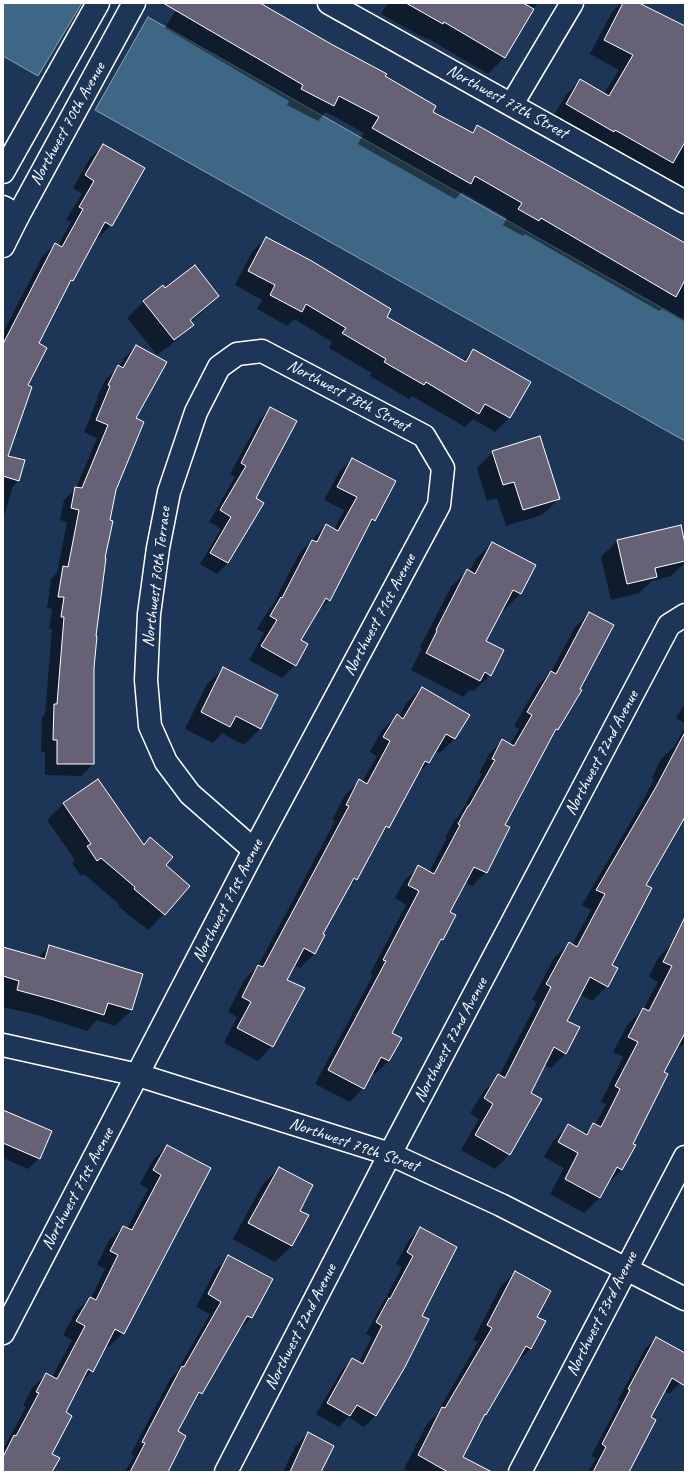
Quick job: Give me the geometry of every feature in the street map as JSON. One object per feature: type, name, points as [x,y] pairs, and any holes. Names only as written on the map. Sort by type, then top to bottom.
[{"type":"street","name":"Northwest 70th Avenue","points":[[3,172],[98,3]]},
{"type":"street","name":"Northwest 70th Avenue","points":[[3,246],[10,211],[134,3]]},
{"type":"street","name":"Northwest 77th Street","points":[[329,3],[351,8],[512,104],[685,202]]},
{"type":"street","points":[[512,104],[572,3]]},
{"type":"street","name":"Northwest 78th Street","points":[[237,354],[262,351],[424,436],[443,468]]},
{"type":"street","name":"Northwest 70th Terrace","points":[[237,354],[219,367],[196,412],[169,492],[158,548],[149,614],[146,680],[150,726],[166,762],[190,794],[254,850]]},
{"type":"street","name":"Northwest 71st Avenue","points":[[3,1333],[254,850],[439,505],[443,468]]},
{"type":"street","name":"Northwest 72nd Avenue","points":[[226,1472],[390,1154],[669,625],[685,615]]},
{"type":"street","name":"Northwest 79th Street","points":[[3,1045],[138,1075],[390,1154],[501,1205],[685,1299]]},
{"type":"street","name":"Northwest 73rd Avenue","points":[[520,1472],[685,1156]]},
{"type":"water","points":[[3,3],[82,3],[38,76],[3,56]]},
{"type":"water","points":[[148,17],[685,321],[685,441],[95,110]]},
{"type":"building","points":[[163,3],[260,3],[387,74],[385,76],[436,106],[433,112],[473,133],[477,125],[685,243],[685,280],[676,297],[541,218],[539,221],[518,209],[522,203],[475,176],[471,184],[372,128],[379,117],[339,96],[334,106],[301,89],[303,85]]},
{"type":"building","points":[[406,3],[523,3],[534,9],[505,58],[444,22],[443,24]]},
{"type":"building","points":[[623,3],[639,3],[685,26],[685,142],[673,163],[615,130],[614,132],[566,104],[580,79],[609,96],[633,55],[604,40]]},
{"type":"building","points":[[103,144],[145,168],[112,226],[105,222],[73,281],[71,280],[39,343],[47,348],[28,385],[32,387],[8,456],[25,460],[19,481],[3,476],[3,344],[55,243],[62,247],[83,209],[79,207],[94,181],[85,175]]},
{"type":"building","points":[[266,237],[310,260],[391,309],[387,317],[466,362],[473,349],[531,382],[510,418],[485,404],[479,414],[426,382],[424,385],[384,362],[386,359],[342,333],[346,328],[306,304],[302,312],[270,295],[275,285],[248,271]]},
{"type":"building","points":[[195,265],[219,296],[190,320],[194,325],[174,340],[143,301],[163,285],[165,288]]},
{"type":"building","points":[[136,345],[167,362],[136,418],[144,422],[116,490],[110,520],[113,521],[105,558],[96,636],[94,668],[94,764],[57,764],[57,740],[53,740],[54,704],[57,704],[64,617],[61,617],[64,597],[58,597],[63,566],[68,567],[79,510],[71,508],[75,487],[82,488],[108,425],[96,420],[110,386],[108,385],[118,365],[123,368]]},
{"type":"building","points":[[270,407],[297,421],[256,498],[264,503],[228,563],[210,553],[231,517],[220,510],[246,466],[241,463]]},
{"type":"building","points":[[540,436],[560,499],[523,510],[514,482],[503,485],[492,451]]},
{"type":"building","points":[[352,458],[396,481],[375,521],[372,519],[330,601],[326,598],[301,640],[308,644],[296,666],[261,646],[277,620],[270,616],[281,597],[282,598],[312,540],[317,542],[326,524],[338,531],[357,497],[337,487]]},
{"type":"building","points":[[681,525],[685,544],[685,561],[655,568],[657,577],[627,584],[617,540]]},
{"type":"building","points":[[492,542],[536,565],[521,594],[513,590],[486,641],[504,650],[491,676],[485,672],[480,681],[426,653],[467,569],[475,574]]},
{"type":"building","points":[[589,612],[614,625],[580,689],[582,690],[558,730],[556,729],[505,825],[510,827],[487,873],[474,867],[450,912],[456,915],[443,940],[441,939],[392,1033],[402,1038],[389,1061],[381,1057],[364,1089],[328,1070],[386,961],[383,960],[419,891],[408,885],[418,865],[434,874],[460,825],[458,824],[495,760],[492,759],[502,739],[514,746],[532,715],[527,712],[551,671],[556,674]]},
{"type":"building","points":[[223,667],[278,695],[261,729],[236,716],[230,727],[201,712]]},
{"type":"building","points":[[422,687],[470,715],[455,739],[446,734],[429,763],[425,761],[389,828],[386,826],[357,880],[354,878],[323,934],[325,935],[315,954],[304,948],[287,980],[305,988],[273,1047],[237,1028],[251,1002],[242,997],[258,965],[263,967],[349,806],[346,805],[359,779],[367,784],[390,741],[383,737],[397,714],[403,719]]},
{"type":"building","points":[[685,732],[685,817],[646,885],[652,888],[612,965],[618,968],[608,987],[590,977],[567,1021],[580,1027],[566,1054],[554,1047],[531,1093],[542,1099],[510,1155],[475,1135],[493,1104],[484,1098],[498,1074],[505,1078],[551,987],[546,984],[569,942],[577,947],[605,894],[596,890],[656,787]]},
{"type":"building","points":[[98,779],[144,845],[150,837],[173,857],[166,865],[190,886],[165,915],[134,889],[135,887],[101,858],[97,861],[87,846],[91,844],[63,803]]},
{"type":"building","points":[[685,917],[685,1033],[664,1072],[668,1074],[633,1144],[636,1145],[622,1170],[617,1167],[600,1198],[565,1179],[578,1153],[558,1142],[568,1124],[587,1135],[593,1123],[601,1127],[620,1089],[615,1086],[638,1042],[628,1037],[643,1008],[649,1011],[672,966],[663,962]]},
{"type":"building","points":[[49,945],[143,974],[132,1010],[108,1003],[104,1015],[17,990],[19,981],[3,976],[3,947],[45,959]]},
{"type":"building","points":[[3,1110],[52,1131],[40,1159],[3,1143]]},
{"type":"building","points":[[167,1145],[211,1168],[124,1334],[115,1329],[93,1372],[88,1369],[66,1412],[72,1416],[52,1454],[60,1458],[52,1472],[3,1472],[3,1457],[39,1393],[36,1392],[46,1373],[57,1379],[85,1326],[76,1321],[90,1297],[96,1300],[118,1255],[110,1251],[123,1226],[132,1230],[161,1175],[153,1170]]},
{"type":"building","points":[[279,1167],[313,1185],[300,1211],[309,1215],[292,1246],[248,1223]]},
{"type":"building","points":[[420,1227],[457,1247],[422,1316],[429,1319],[405,1367],[376,1416],[357,1405],[350,1416],[327,1403],[352,1358],[363,1364],[382,1326],[376,1322],[413,1256],[407,1252]]},
{"type":"building","points":[[228,1255],[273,1279],[252,1318],[247,1316],[202,1394],[199,1392],[178,1431],[186,1436],[168,1472],[130,1472],[145,1443],[142,1442],[182,1366],[184,1367],[221,1302],[208,1294]]},
{"type":"building","points":[[515,1271],[551,1291],[537,1317],[546,1321],[531,1349],[526,1346],[486,1415],[485,1414],[463,1457],[492,1472],[448,1472],[418,1455],[442,1407],[445,1408],[492,1328],[487,1325]]},
{"type":"building","points":[[656,1337],[685,1353],[685,1386],[672,1378],[651,1417],[656,1420],[629,1472],[593,1472],[606,1447],[602,1444],[630,1390],[628,1389]]},
{"type":"building","points":[[308,1432],[334,1446],[321,1472],[290,1472]]}]
